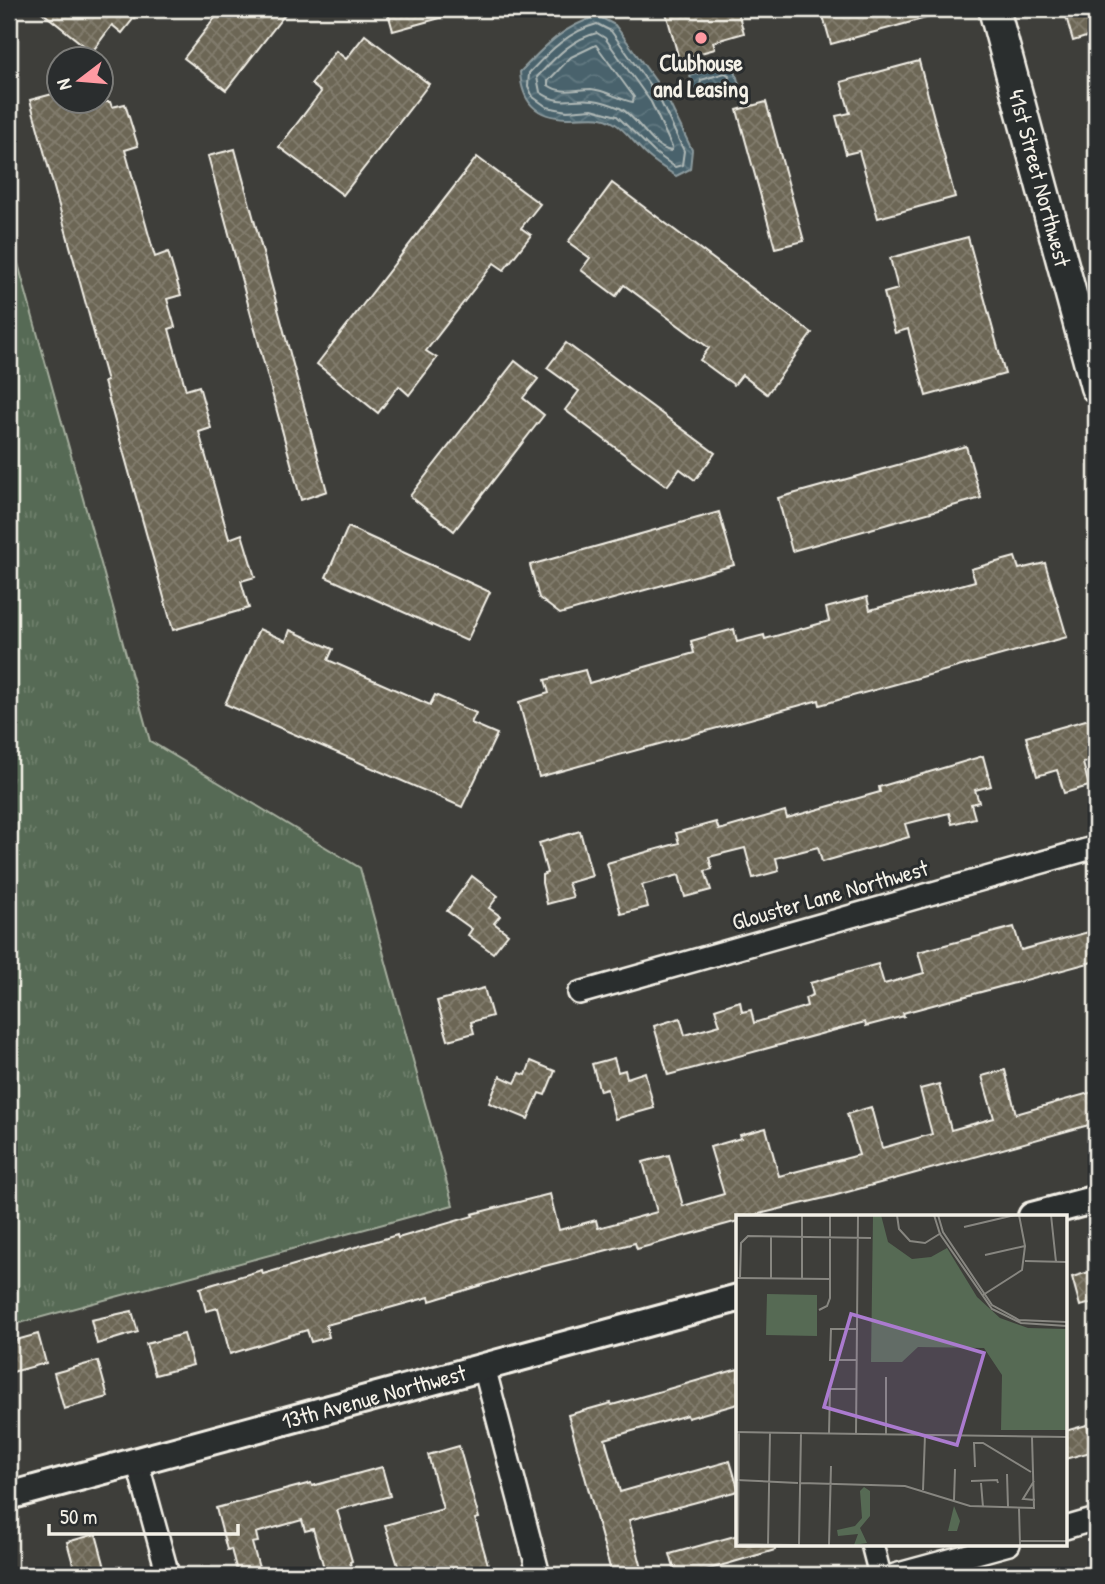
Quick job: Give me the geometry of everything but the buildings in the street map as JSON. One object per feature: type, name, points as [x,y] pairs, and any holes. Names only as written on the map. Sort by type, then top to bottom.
[{"type":"main road","name":"41st Street Northwest","points":[[994,9],[1096,387]]},
{"type":"street","name":"Glouster Lane Northwest","points":[[579,993],[1096,847]]},
{"type":"street","points":[[1036,1215],[1096,1199]]},
{"type":"street","name":"13th Avenue Northwest","points":[[9,1496],[736,1298]]},
{"type":"street","points":[[484,1367],[539,1575]]},
{"type":"street","points":[[137,1461],[168,1575]]},
{"type":"street","points":[[1066,1528],[1096,1520]]},
{"type":"street","points":[[873,1546],[880,1575]]},
{"type":"street","points":[[895,1575],[1002,1546]]},
{"type":"green space","points":[[9,231],[150,741],[360,868],[453,1205],[9,1326]]},
{"type":"water","points":[[598,16],[615,25],[665,94],[692,150],[690,169],[676,176],[652,160],[623,130],[608,120],[597,117],[567,118],[546,115],[532,106],[527,99],[520,72],[564,32]]},
{"type":"water","points":[[733,63],[739,85],[696,98],[690,76]]},
{"type":"place","name":"Clubhouse and Leasing","points":[[701,38]]}]
